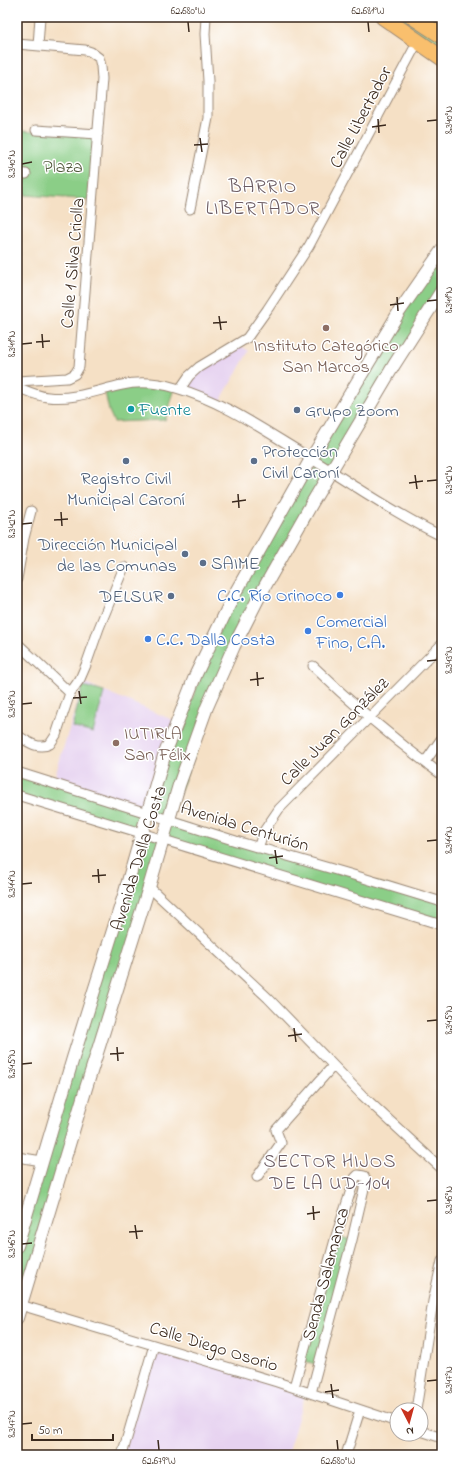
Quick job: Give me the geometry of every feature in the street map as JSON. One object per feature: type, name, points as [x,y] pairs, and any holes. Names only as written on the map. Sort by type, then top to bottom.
[{"type":"main road","points":[[383,17],[442,58]]},
{"type":"main road","points":[[413,17],[442,36]]},
{"type":"street","points":[[17,44],[38,46],[40,17]]},
{"type":"street","points":[[190,208],[208,118],[208,81],[205,34],[206,17]]},
{"type":"street","points":[[438,17],[442,20]]},
{"type":"street","name":"Calle Libertador","points":[[180,389],[189,376],[199,366],[247,338],[267,310],[309,246],[418,41]]},
{"type":"street","name":"Calle 1 Silva Criolla","points":[[17,381],[60,379],[72,377],[78,371],[102,79],[102,66],[99,58],[91,52],[85,50],[38,46]]},
{"type":"street","points":[[36,130],[98,134]]},
{"type":"street","name":"Avenida Dalla Costa","points":[[17,1246],[173,731],[207,649],[254,558],[311,459],[399,312],[442,250]]},
{"type":"street","name":"Avenida Dalla Costa","points":[[17,1318],[19,1305],[149,887],[179,785],[207,707],[260,595],[394,365],[442,290]]},
{"type":"street","points":[[17,387],[40,396],[61,398],[92,394],[133,383],[162,385],[180,389],[202,397],[235,413],[331,471],[394,512],[442,536]]},
{"type":"street","points":[[17,579],[24,538],[31,511]]},
{"type":"street","points":[[17,735],[40,747],[50,744],[56,735],[70,693],[80,679],[86,665],[99,628],[124,567]]},
{"type":"street","points":[[17,643],[70,693]]},
{"type":"street","name":"Calle Juan González","points":[[258,848],[269,822],[279,809],[442,644]]},
{"type":"street","points":[[313,666],[350,702],[442,775]]},
{"type":"street","points":[[425,762],[442,738]]},
{"type":"street","name":"Avenida Centurión","points":[[17,772],[258,848],[442,902]]},
{"type":"street","name":"Avenida Centurión","points":[[17,795],[442,925]]},
{"type":"street","points":[[149,887],[268,998],[362,1095],[442,1169]]},
{"type":"street","points":[[257,1177],[281,1143],[276,1130],[334,1066]]},
{"type":"street","points":[[17,1157],[42,1161]]},
{"type":"street","name":"Senda Salamanca","points":[[294,1387],[336,1236],[356,1178],[361,1175],[364,1176],[366,1180],[352,1240],[310,1393]]},
{"type":"street","points":[[417,1402],[433,1301],[442,1261]]},
{"type":"street","name":"Calle Diego Osorio","points":[[19,1305],[294,1387],[389,1419]]},
{"type":"street","points":[[122,1455],[154,1345]]},
{"type":"street","points":[[346,1455],[360,1410]]},
{"type":"street","points":[[429,1433],[442,1438]]},
{"type":"shaded area","points":[[238,344],[249,351],[218,405],[180,389],[189,376]]},
{"type":"shaded area","name":"IUTIRLA San Félix","points":[[83,682],[175,721],[147,812],[53,783]]},
{"type":"shaded area","points":[[154,1345],[306,1391],[287,1455],[122,1455]]},
{"type":"green space","points":[[383,17],[438,17],[442,20],[442,58]]},
{"type":"green space","name":"Plaza","points":[[21,131],[98,137],[93,200],[25,195],[26,174],[17,173]]},
{"type":"green space","points":[[442,250],[442,290],[244,626],[169,820],[148,814],[142,833],[163,840],[17,1318],[17,1246],[142,834],[17,795],[17,772],[148,813],[153,797],[233,597]]},
{"type":"green space","points":[[122,386],[174,388],[165,420],[114,422],[109,411],[105,392]]},
{"type":"green space","points":[[83,686],[104,692],[93,733],[72,727]]},
{"type":"green space","points":[[169,820],[442,902],[442,925],[163,840]]},
{"type":"green space","points":[[336,1236],[352,1240],[318,1365],[302,1360]]},
{"type":"place","name":"Instituto Categórico San Marcos","points":[[326,328]]},
{"type":"place","name":"Fuente","points":[[131,409]]},
{"type":"place","name":"Grupo Zoom","points":[[297,410]]},
{"type":"place","name":"Registro Civil Municipal Caroní","points":[[126,461]]},
{"type":"place","name":"Protección Civil Caroní","points":[[254,461]]},
{"type":"place","name":"Dirección Municipal de las Comunas","points":[[185,554]]},
{"type":"place","name":"SAIME","points":[[203,563]]},
{"type":"place","name":"C.C. Río Orinoco","points":[[340,595]]},
{"type":"place","name":"DELSUR","points":[[171,596]]},
{"type":"place","name":"Comercial Fino, C.A.","points":[[308,631]]},
{"type":"place","name":"C.C. Dalla Costa","points":[[148,639]]},
{"type":"place","name":"IUTIRLA San Félix","points":[[116,743]]},
{"type":"district","name":"BARRIO LIBERTADOR","points":[[263,196]]},
{"type":"district","name":"SECTOR HIJOS DE LA UD-104","points":[[330,1171]]}]
